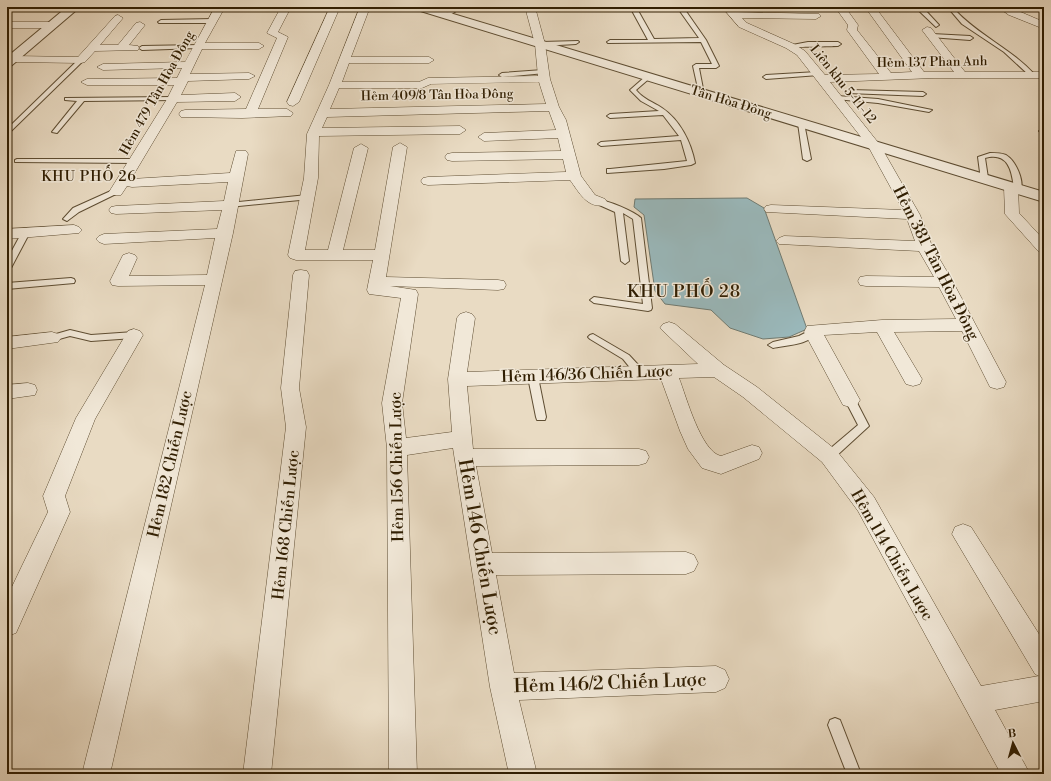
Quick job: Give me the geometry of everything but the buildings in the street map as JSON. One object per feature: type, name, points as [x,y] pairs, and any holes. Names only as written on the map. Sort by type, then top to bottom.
[{"type":"street","points":[[7,12],[14,7]]},
{"type":"street","points":[[10,61],[74,7]]},
{"type":"street","name":"Hẻm 479 Tân Hòa Đông","points":[[116,192],[136,162],[173,99],[198,46],[220,7]]},
{"type":"street","points":[[248,113],[283,37],[272,33],[285,9],[284,7]]},
{"type":"street","points":[[185,114],[248,113],[290,108],[335,7]]},
{"type":"street","name":"Hẻm 168 Chiến Lược","points":[[257,774],[290,492],[296,426],[290,388],[298,265],[311,178],[314,132],[335,84],[365,7]]},
{"type":"street","name":"Tân Hòa Đông","points":[[418,7],[1044,196]]},
{"type":"street","points":[[530,7],[541,44],[544,76],[553,107],[560,120],[574,176],[590,198],[600,202]]},
{"type":"street","points":[[840,7],[853,25],[852,30],[887,76]]},
{"type":"street","points":[[870,7],[920,75]]},
{"type":"street","points":[[1003,8],[1044,26]]},
{"type":"street","points":[[731,11],[816,16]]},
{"type":"street","name":"Liên khu 5-11-12","points":[[731,11],[743,25],[790,46],[801,53],[874,145]]},
{"type":"street","points":[[10,61],[81,60],[118,18]]},
{"type":"street","points":[[7,25],[53,25]]},
{"type":"street","points":[[120,48],[140,25]]},
{"type":"street","points":[[932,30],[962,75]]},
{"type":"street","points":[[198,46],[259,46]]},
{"type":"street","points":[[91,48],[138,48]]},
{"type":"street","points":[[344,60],[430,60]]},
{"type":"street","points":[[103,67],[190,65]]},
{"type":"street","name":"Hẻm 137 Phan Anh","points":[[819,76],[1044,75]]},
{"type":"street","points":[[87,82],[249,76]]},
{"type":"street","points":[[335,84],[422,85],[428,81],[544,76]]},
{"type":"street","points":[[173,99],[235,97]]},
{"type":"street","name":"Hẻm 409/8 Tân Hòa Đông","points":[[322,113],[553,107]]},
{"type":"street","points":[[314,132],[460,130]]},
{"type":"street","points":[[484,137],[563,134]]},
{"type":"street","name":"Hẻm 381 Tân Hòa Đông","points":[[874,145],[913,215],[924,246],[945,282],[997,382]]},
{"type":"street","points":[[400,147],[377,282],[498,285]]},
{"type":"street","points":[[334,256],[362,148]]},
{"type":"street","name":"Hẻm 182 Chiến Lược","points":[[96,774],[214,280],[241,154]]},
{"type":"street","points":[[452,157],[568,155]]},
{"type":"street","points":[[428,181],[574,176]]},
{"type":"street","points":[[132,183],[236,177]]},
{"type":"street","points":[[1015,188],[1012,214],[1044,249]]},
{"type":"street","points":[[116,210],[229,205]]},
{"type":"street","points":[[771,209],[913,215]]},
{"type":"street","points":[[7,234],[25,234],[71,225]]},
{"type":"street","points":[[104,239],[225,232]]},
{"type":"street","points":[[784,240],[924,246]]},
{"type":"street","points":[[298,265],[334,256],[382,255]]},
{"type":"street","points":[[129,258],[118,281],[214,280]]},
{"type":"street","points":[[866,281],[945,282]]},
{"type":"street","name":"Hẻm 156 Chiến Lược","points":[[377,282],[375,290],[410,294],[392,403],[397,448],[402,774]]},
{"type":"street","name":"Hẻm 146 Chiến Lược","points":[[466,318],[456,379],[463,449],[503,687],[523,774]]},
{"type":"street","points":[[850,400],[813,332],[816,329],[882,326],[967,325]]},
{"type":"street","points":[[882,326],[913,379]]},
{"type":"street","name":"Hẻm 114 Chiến Lược","points":[[669,328],[717,370],[750,392],[829,456],[866,504],[1016,774]]},
{"type":"street","points":[[7,624],[59,512],[54,496],[86,418],[134,335]]},
{"type":"street","points":[[7,343],[52,338]]},
{"type":"street","name":"Hẻm 146/36 Chiến Lược","points":[[456,379],[717,370]]},
{"type":"street","points":[[667,371],[690,429],[709,462],[721,465],[752,453]]},
{"type":"street","points":[[7,392],[28,390]]},
{"type":"street","points":[[397,448],[463,449],[639,457]]},
{"type":"street","points":[[963,534],[1044,665]]},
{"type":"street","points":[[483,564],[686,563]]},
{"type":"street","name":"Hẻm 146/2 Chiến Lược","points":[[503,687],[716,679]]},
{"type":"street","points":[[975,700],[1044,688]]},
{"type":"lane","points":[[446,15],[460,7]]},
{"type":"lane","points":[[530,7],[540,7]]},
{"type":"lane","points":[[633,7],[652,41]]},
{"type":"lane","points":[[680,7],[703,40],[716,66],[696,66],[702,93]]},
{"type":"lane","points":[[970,38],[932,30],[920,8],[952,10],[1003,8]]},
{"type":"lane","points":[[952,10],[964,22],[1006,51],[1032,75]]},
{"type":"lane","points":[[161,22],[213,21]]},
{"type":"lane","points":[[610,42],[703,40]]},
{"type":"lane","points":[[541,44],[576,42]]},
{"type":"lane","points":[[790,46],[808,44],[838,44]]},
{"type":"lane","points":[[138,48],[198,46]]},
{"type":"lane","points":[[7,133],[81,60]]},
{"type":"lane","points":[[502,75],[544,76]]},
{"type":"lane","points":[[766,77],[819,76]]},
{"type":"lane","points":[[610,171],[664,168],[691,163],[691,155],[675,124],[663,113],[640,100],[633,90],[648,77]]},
{"type":"lane","points":[[834,95],[923,94]]},
{"type":"lane","points":[[834,95],[878,100],[929,110]]},
{"type":"lane","points":[[67,99],[173,99]]},
{"type":"lane","points":[[55,132],[82,99]]},
{"type":"lane","points":[[610,116],[663,113]]},
{"type":"lane","points":[[801,123],[807,159]]},
{"type":"lane","points":[[601,144],[682,138]]},
{"type":"lane","points":[[984,178],[981,157],[987,155],[1001,156],[1011,162],[1016,173],[1015,188]]},
{"type":"lane","points":[[17,160],[136,162]]},
{"type":"lane","points":[[71,225],[76,210],[116,192]]},
{"type":"lane","points":[[229,205],[307,197]]},
{"type":"lane","points":[[594,300],[648,308],[637,218],[628,212],[600,202]]},
{"type":"lane","points":[[617,209],[620,213],[625,261]]},
{"type":"lane","points":[[7,268],[25,234]]},
{"type":"lane","points":[[7,286],[71,281]]},
{"type":"lane","points":[[773,345],[802,339],[813,332]]},
{"type":"lane","points":[[52,338],[70,333],[91,338],[134,335]]},
{"type":"lane","points":[[593,337],[626,357],[638,372]]},
{"type":"lane","points":[[533,376],[541,417]]},
{"type":"lane","points":[[829,456],[864,426],[850,400]]},
{"type":"lane","points":[[835,725],[854,774]]},
{"type":"water","points":[[747,198],[764,208],[807,329],[789,337],[763,339],[730,328],[711,310],[665,304],[655,291],[644,215],[634,207],[635,199]]},
{"type":"district","name":"KHU PHỐ 26","points":[[89,177]]},
{"type":"district","name":"KHU PHỐ 28","points":[[684,292]]}]
